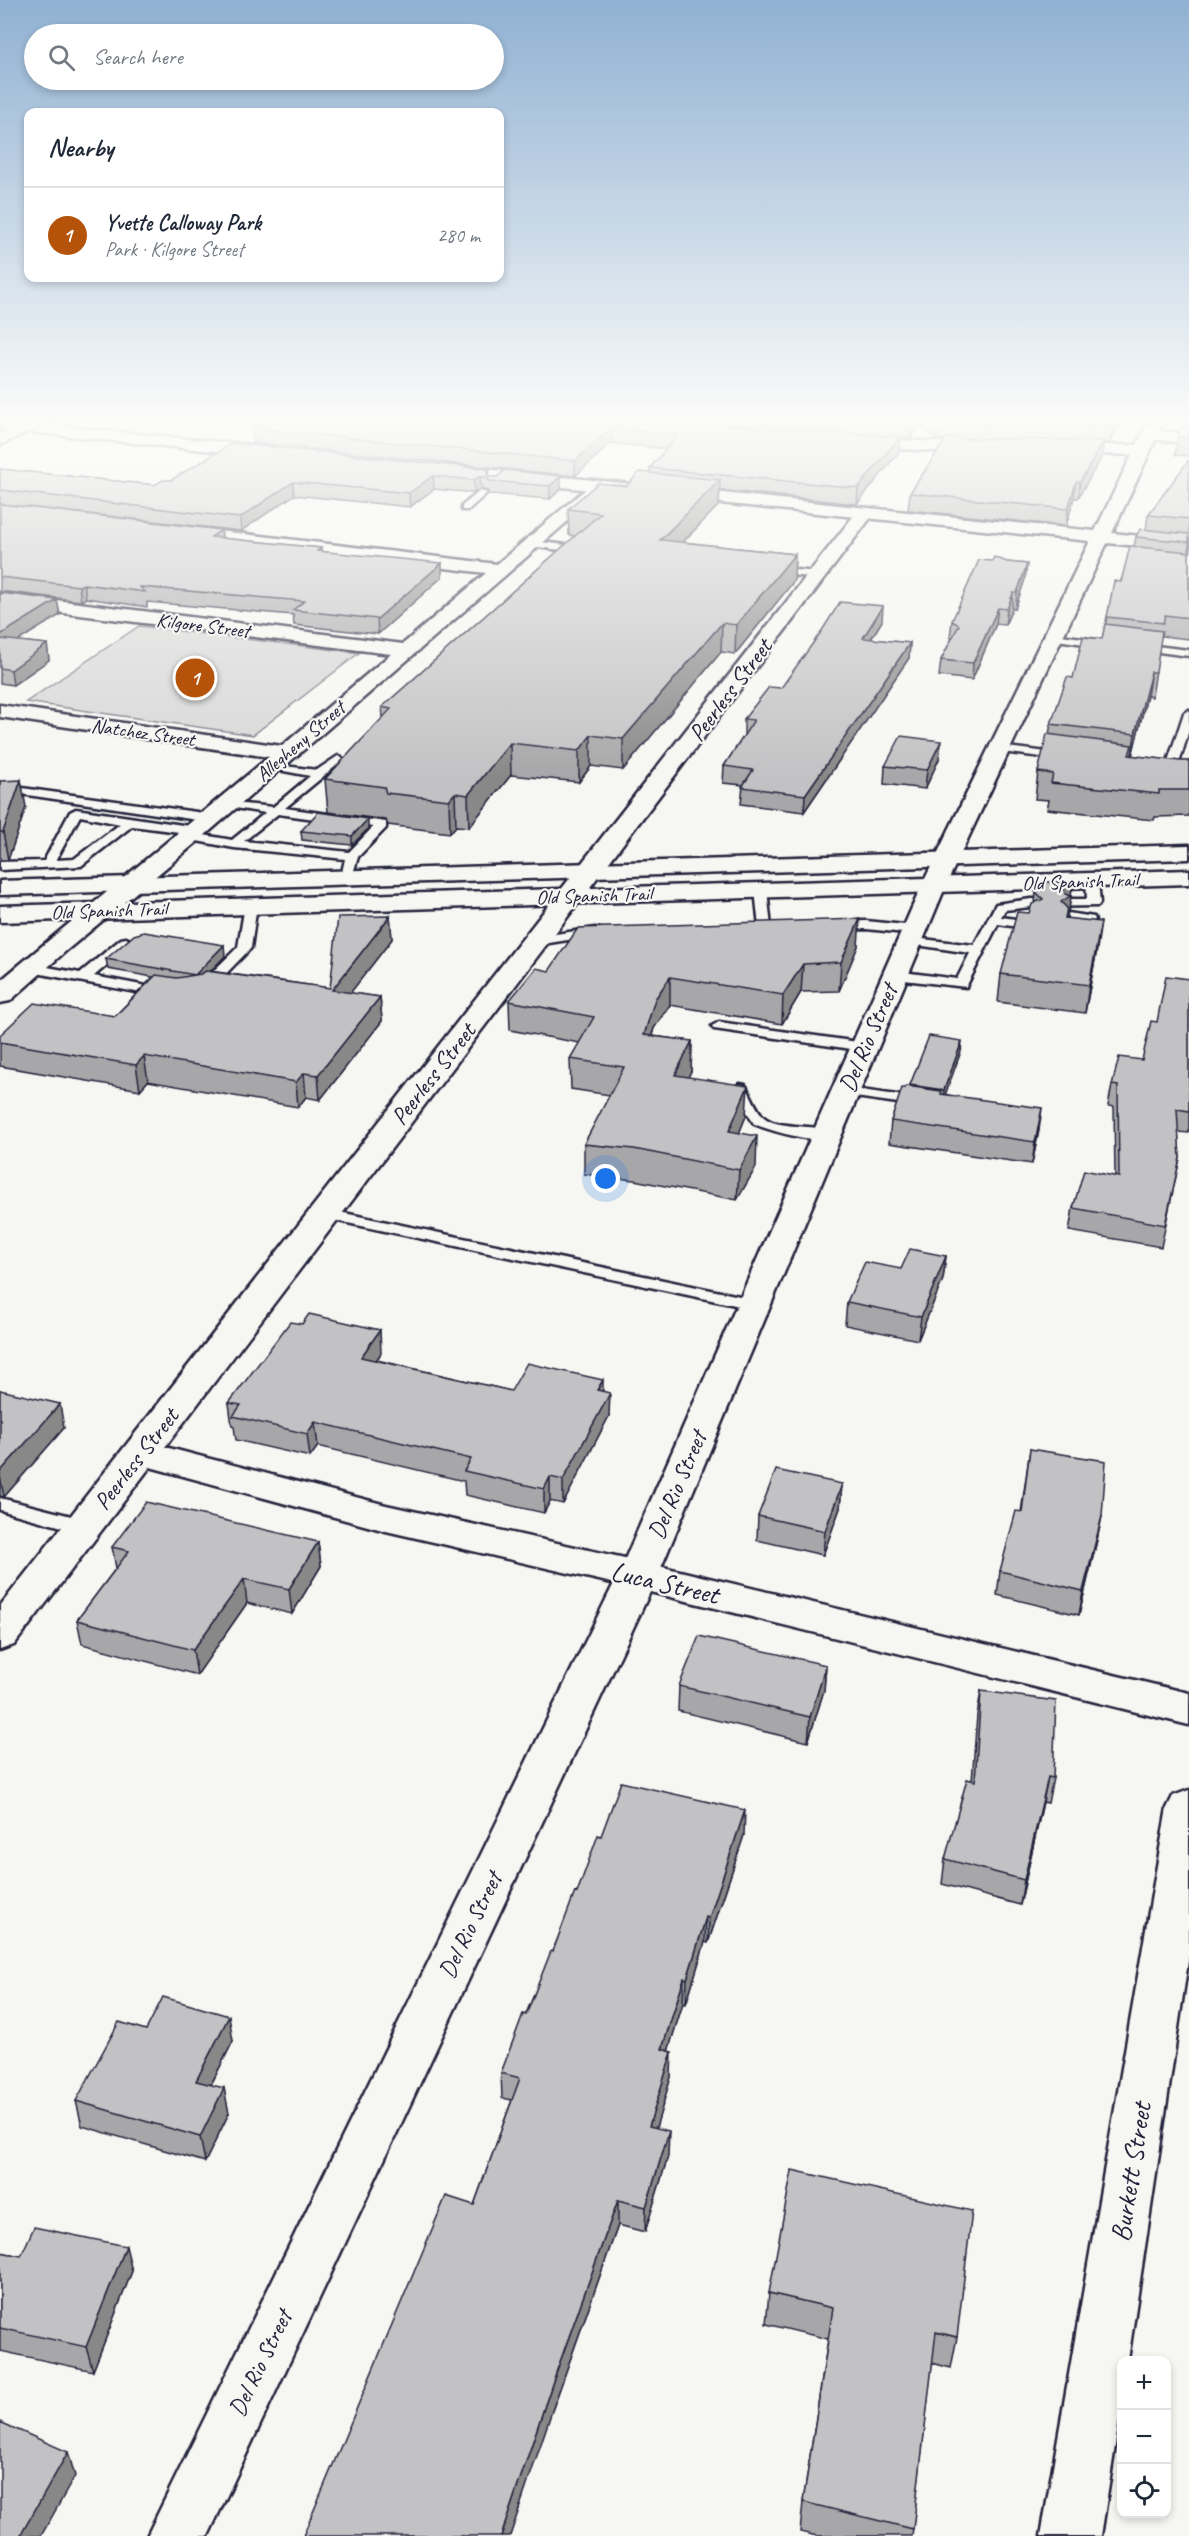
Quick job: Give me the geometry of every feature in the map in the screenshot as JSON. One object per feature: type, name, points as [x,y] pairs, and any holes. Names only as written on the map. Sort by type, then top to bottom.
[{"type":"street","points":[[269,542],[503,570]]},
{"type":"street","name":"Peerless Street","points":[[0,1635],[843,542]]},
{"type":"street","name":"Del Rio Street","points":[[177,2536],[638,1575],[940,872],[1098,542]]},
{"type":"street","points":[[1135,542],[1170,548],[1189,546]]},
{"type":"street","name":"Allegheny Street","points":[[0,995],[532,544]]},
{"type":"street","name":"Kilgore Street","points":[[0,599],[406,650]]},
{"type":"street","name":"Natchez Street","points":[[0,711],[279,760]]},
{"type":"street","name":"Old Spanish Trail","points":[[0,914],[761,890],[940,872],[1189,852]]},
{"type":"street","name":"Old Spanish Trail","points":[[0,888],[133,884],[350,866],[940,872],[1021,894],[1093,891],[1189,877]]},
{"type":"street","name":"Luca Street","points":[[141,1453],[386,1518],[638,1575],[1189,1709]]},
{"type":"street","name":"Burkett Street","points":[[1071,2536],[1189,1808]]},
{"type":"lane","points":[[532,544],[584,550]]},
{"type":"lane","points":[[766,570],[818,575]]},
{"type":"lane","points":[[1053,638],[1189,653]]},
{"type":"lane","points":[[1170,770],[1189,713]]},
{"type":"lane","points":[[999,749],[1077,759]]},
{"type":"lane","points":[[234,844],[338,759]]},
{"type":"lane","points":[[279,760],[320,774]]},
{"type":"lane","points":[[0,788],[199,828],[234,844],[350,866],[382,825],[228,804]]},
{"type":"lane","points":[[48,864],[76,812],[130,822],[199,828]]},
{"type":"lane","points":[[0,866],[77,863],[130,822]]},
{"type":"lane","points":[[761,890],[765,927]]},
{"type":"lane","points":[[1066,923],[1089,920],[1093,891]]},
{"type":"lane","points":[[821,926],[866,925],[907,948],[961,984],[996,914],[1021,894]]},
{"type":"lane","points":[[31,968],[185,995],[199,993],[234,951],[244,948],[251,905]]},
{"type":"lane","points":[[996,914],[1033,919]]},
{"type":"lane","points":[[536,941],[603,931]]},
{"type":"lane","points":[[83,978],[128,940],[136,938]]},
{"type":"lane","points":[[907,948],[978,950]]},
{"type":"lane","points":[[719,1026],[865,1047]]},
{"type":"lane","points":[[740,1088],[759,1121],[784,1130],[827,1135]]},
{"type":"lane","points":[[846,1092],[938,1105]]},
{"type":"lane","points":[[325,1214],[754,1304]]},
{"type":"lane","points":[[0,1504],[84,1526]]},
{"type":"shaded area","points":[[139,626],[359,653],[253,735],[26,702]]},
{"type":"building","points":[[0,542],[264,542],[321,548],[317,551],[442,563],[377,619],[293,610],[304,601],[140,587],[145,592],[0,577]]},
{"type":"building","points":[[568,542],[683,542],[795,554],[736,625],[722,623],[623,739],[591,735],[579,751],[510,743],[468,795],[455,793],[449,800],[386,793],[384,787],[325,779],[391,709],[382,707]]},
{"type":"building","points":[[1130,546],[1189,552],[1189,618],[1165,615],[1163,623],[1107,617],[1114,581],[1121,582]]},
{"type":"building","points":[[994,557],[1007,562],[1027,564],[1017,593],[1013,593],[1007,609],[998,608],[973,663],[941,660],[959,625],[952,621],[979,560],[992,561]]},
{"type":"building","points":[[0,593],[57,600],[0,635]]},
{"type":"building","points":[[840,602],[883,606],[863,638],[910,643],[805,795],[742,787],[753,770],[724,766],[754,720],[744,719],[769,687],[781,688]]},
{"type":"building","points":[[1105,624],[1162,631],[1156,672],[1151,672],[1135,734],[1051,724],[1067,677],[1073,678],[1083,637],[1102,639]]},
{"type":"building","points":[[0,639],[47,644],[11,670],[0,668]]},
{"type":"building","points":[[1047,734],[1132,745],[1129,755],[1189,761],[1189,790],[1159,790],[1159,794],[1051,783],[1053,774],[1038,772]]},
{"type":"building","points":[[901,736],[941,741],[927,770],[885,766]]},
{"type":"building","points":[[21,780],[3,832],[0,832],[0,781]]},
{"type":"building","points":[[318,812],[368,819],[352,836],[301,831]]},
{"type":"building","points":[[1039,882],[1073,882],[1064,889],[1065,894],[1070,896],[1061,902],[1067,908],[1065,918],[1101,922],[1089,985],[1001,974],[1017,912],[1029,913],[1032,904],[1043,899],[1036,892]]},
{"type":"building","points":[[390,916],[332,990],[380,997],[318,1075],[304,1073],[296,1082],[144,1056],[136,1065],[0,1042],[0,1035],[34,1003],[115,1016],[156,975],[177,978],[206,971],[330,988],[338,917]]},
{"type":"building","points":[[860,919],[841,962],[803,964],[783,995],[670,977],[655,999],[644,1035],[692,1041],[675,1075],[748,1086],[729,1131],[757,1136],[739,1170],[634,1149],[584,1144],[624,1067],[570,1059],[594,1017],[509,1001],[536,968],[549,971],[578,928]]},
{"type":"building","points":[[144,932],[224,945],[195,975],[106,959],[134,935]]},
{"type":"building","points":[[1166,976],[1189,979],[1189,1111],[1177,1109],[1180,1158],[1165,1225],[1073,1208],[1084,1170],[1119,1177],[1118,1086],[1112,1085],[1119,1057],[1142,1060],[1151,1021],[1157,1022]]},
{"type":"building","points":[[929,1036],[962,1041],[944,1090],[910,1085]]},
{"type":"building","points":[[906,1086],[941,1091],[941,1094],[1042,1108],[1035,1142],[891,1121],[902,1088]]},
{"type":"building","points":[[910,1249],[946,1256],[921,1317],[847,1302],[865,1262],[901,1269]]},
{"type":"building","points":[[309,1314],[380,1330],[361,1357],[511,1391],[527,1363],[603,1380],[597,1390],[610,1393],[563,1480],[550,1477],[544,1489],[464,1471],[471,1459],[315,1422],[307,1434],[233,1416],[241,1405],[229,1403],[290,1322],[302,1324]]},
{"type":"building","points":[[0,1390],[60,1404],[0,1472]]},
{"type":"building","points":[[1030,1449],[1106,1461],[1102,1516],[1083,1591],[1000,1571],[1016,1511],[1022,1512]]},
{"type":"building","points":[[776,1470],[842,1484],[825,1531],[758,1516]]},
{"type":"building","points":[[146,1502],[318,1542],[289,1589],[244,1579],[193,1650],[77,1620],[129,1551],[112,1547]]},
{"type":"building","points":[[699,1636],[826,1665],[810,1717],[679,1686]]},
{"type":"building","points":[[981,1691],[1056,1701],[1053,1778],[1048,1777],[1024,1880],[945,1859],[967,1779],[975,1781]]},
{"type":"building","points":[[621,1782],[745,1810],[709,1918],[706,1917],[687,1979],[684,1978],[662,2049],[672,2052],[649,2126],[669,2131],[646,2207],[618,2200],[552,2384],[501,2536],[303,2536],[446,2196],[474,2205],[520,2078],[501,2073],[523,2014],[526,2015],[575,1892],[577,1893],[598,1835],[601,1836]]},
{"type":"building","points":[[163,1997],[229,2016],[196,2081],[224,2088],[200,2137],[76,2101],[119,2022],[146,2030]]},
{"type":"building","points":[[792,2170],[972,2211],[957,2337],[936,2332],[913,2529],[803,2502],[833,2308],[769,2293]]},
{"type":"building","points":[[34,2227],[126,2246],[86,2347],[0,2328],[0,2252],[21,2256]]},
{"type":"building","points":[[0,2422],[68,2452],[20,2536],[0,2536]]},
{"type":"place","name":"Yvette Calloway Park","points":[[195,678]]}]
